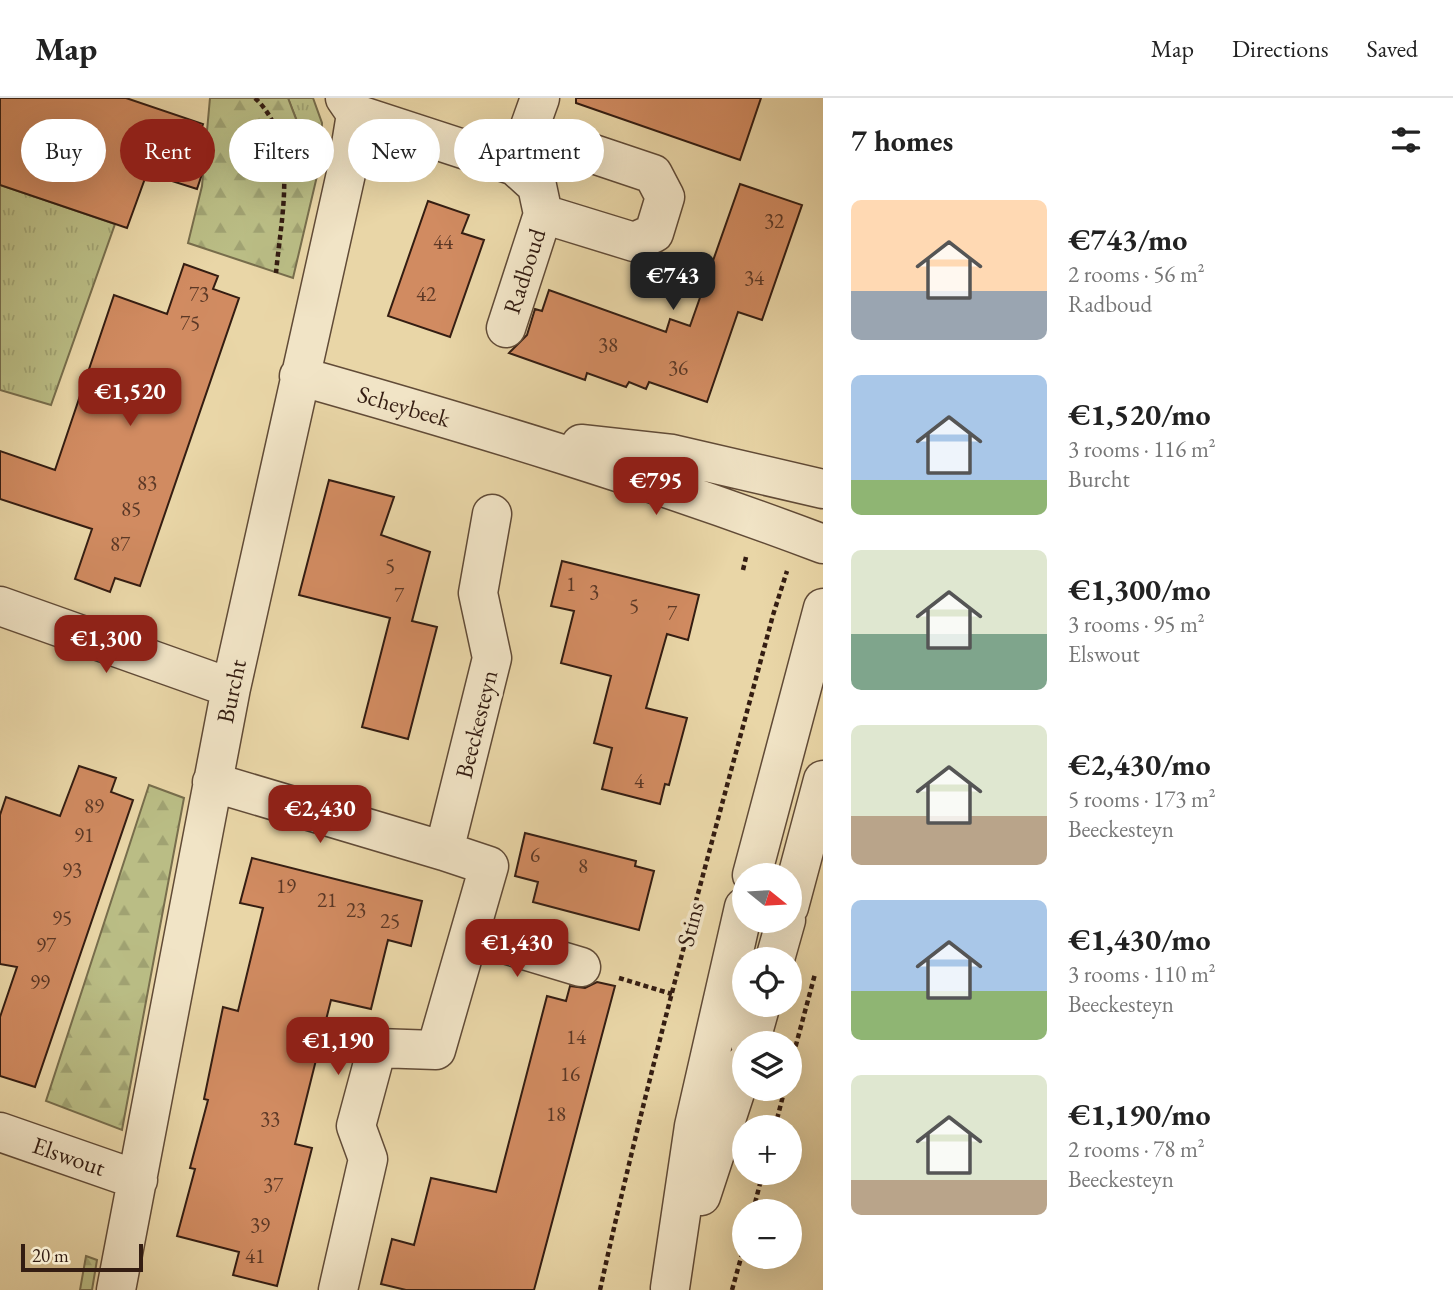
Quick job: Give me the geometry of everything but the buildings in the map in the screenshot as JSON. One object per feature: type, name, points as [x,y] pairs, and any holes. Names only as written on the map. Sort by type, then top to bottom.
[{"type":"street","name":"Radboud","points":[[350,106],[454,121]]},
{"type":"street","name":"Burcht","points":[[116,1290],[212,782],[299,376],[347,169],[350,106]]},
{"type":"street","name":"Radboud","points":[[543,214],[634,242],[654,233],[665,197],[653,174],[604,158]]},
{"type":"street","name":"Radboud","points":[[506,328],[543,214],[536,182]]},
{"type":"street","name":"Scheybeek","points":[[299,376],[509,436],[726,508],[807,552]]},
{"type":"street","name":"Scheybeek","points":[[509,436],[672,454],[823,489]]},
{"type":"street","name":"Beeckesteyn","points":[[444,851],[492,658],[478,593],[492,514]]},
{"type":"street","points":[[0,606],[232,688]]},
{"type":"street","points":[[755,863],[823,608]]},
{"type":"street","points":[[801,863],[823,780]]},
{"type":"street","points":[[212,782],[489,866],[436,1050],[377,1048],[356,1126],[368,1159],[338,1290]]},
{"type":"street","name":"Stins","points":[[670,1289],[694,1126],[738,933]]},
{"type":"street","points":[[471,934],[581,967]]},
{"type":"street","name":"Stins","points":[[670,1289],[732,1101]]},
{"type":"street","name":"Elswout","points":[[0,1132],[138,1180]]},
{"type":"path","points":[[255,98],[267,110],[280,137],[284,187],[276,273]]},
{"type":"path","name":"Stins","points":[[600,1290],[628,1161],[769,627],[807,552]]},
{"type":"path","points":[[581,967],[672,993]]},
{"type":"path","points":[[799,1031],[816,968]]},
{"type":"path","points":[[732,1290],[738,1269]]},
{"type":"green space","points":[[210,98],[288,98],[296,119],[229,119],[229,182],[316,182],[293,278],[188,243],[202,182],[215,182],[215,119],[208,119]]},
{"type":"green space","points":[[288,98],[313,98],[321,119],[296,119]]},
{"type":"green space","points":[[0,185],[115,224],[51,405],[0,390]]},
{"type":"green space","points":[[149,785],[184,798],[122,1130],[46,1101]]},
{"type":"green space","points":[[86,1256],[97,1260],[92,1290],[80,1290]]}]
